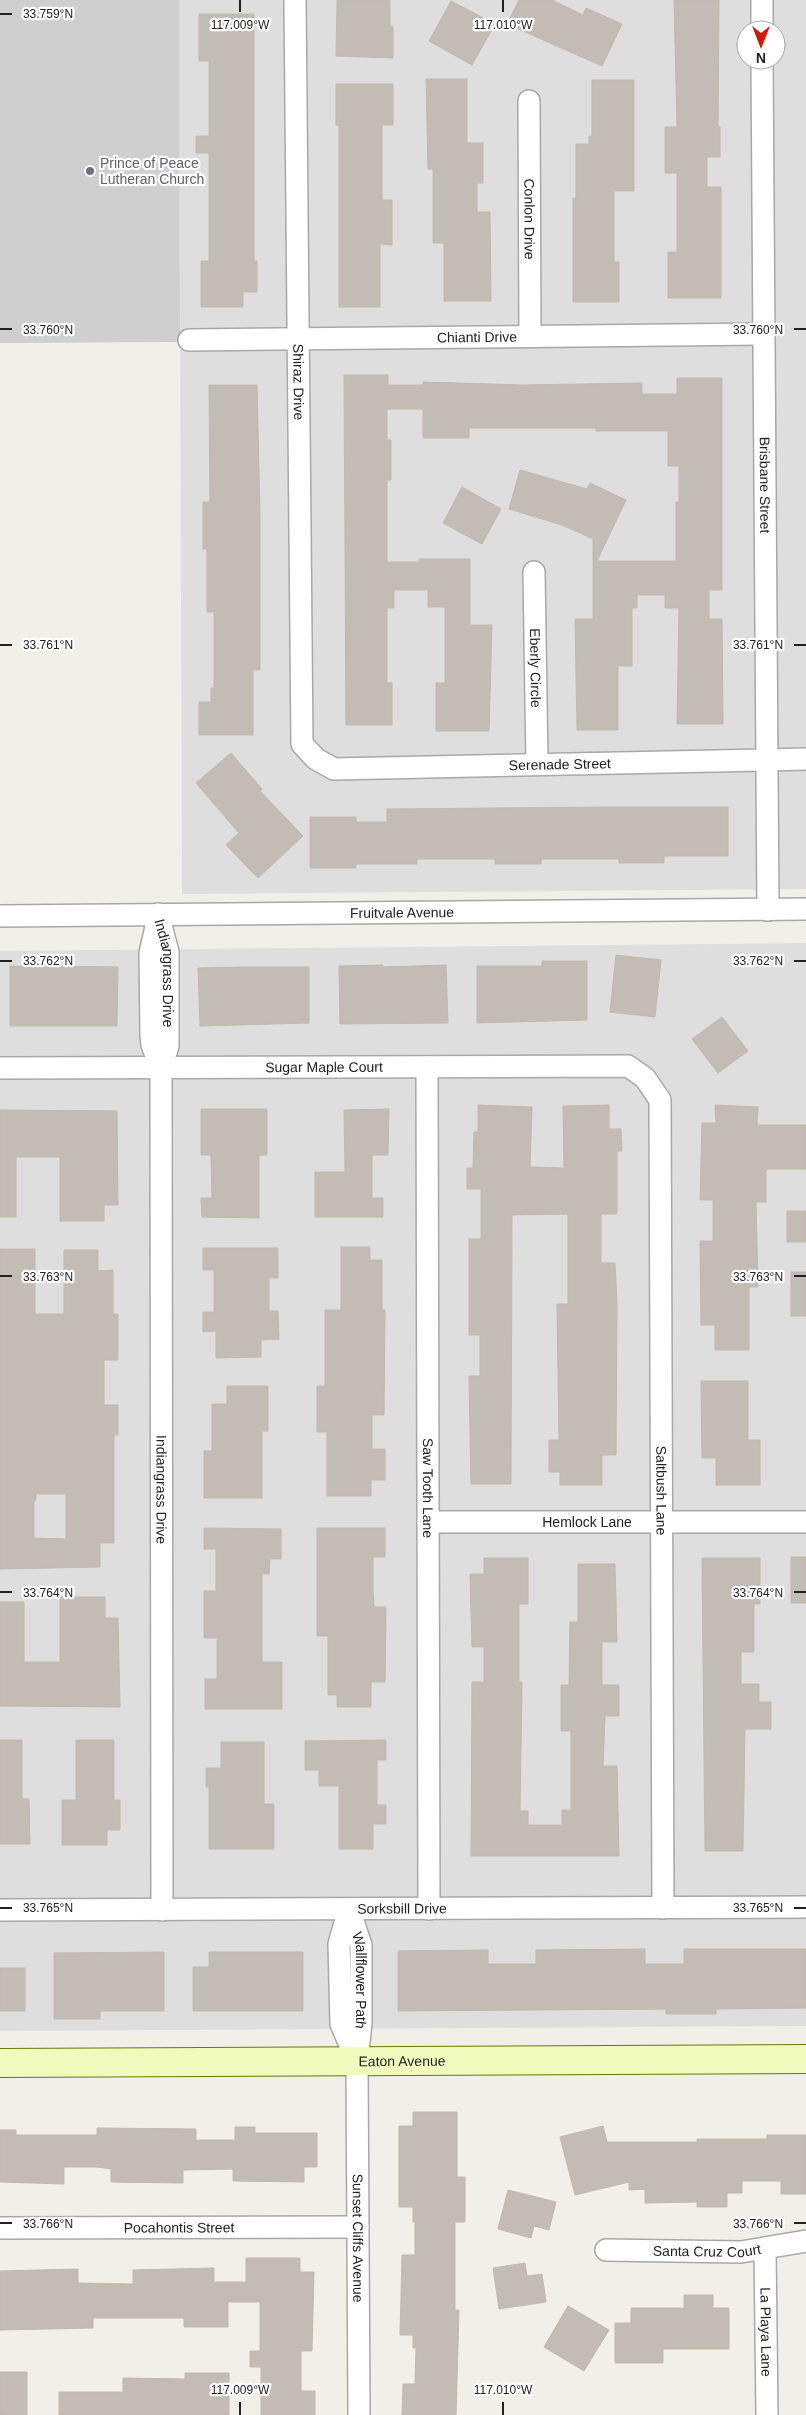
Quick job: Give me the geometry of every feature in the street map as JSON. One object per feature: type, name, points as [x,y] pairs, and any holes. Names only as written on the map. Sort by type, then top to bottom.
[{"type":"street","name":"Shiraz Drive","points":[[295,0],[302,744],[316,759]]},
{"type":"street","points":[[762,0],[762,20]]},
{"type":"street","name":"Brisbane Street","points":[[762,70],[768,910]]},
{"type":"street","name":"Conlon Drive","points":[[529,101],[530,336]]},
{"type":"street","name":"Chianti Drive","points":[[189,340],[763,334]]},
{"type":"street","name":"Eberly Circle","points":[[534,572],[537,764]]},
{"type":"street","name":"Serenade Street","points":[[316,759],[334,769],[806,759]]},
{"type":"street","name":"Fruitvale Avenue","points":[[0,916],[806,909]]},
{"type":"street","name":"Indiangrass Drive","points":[[158,914],[168,952],[168,1046],[161,1068],[162,1910]]},
{"type":"street","name":"Sugar Maple Court","points":[[0,1068],[628,1066],[645,1078]]},
{"type":"street","name":"Saw Tooth Lane","points":[[427,1067],[429,1909]]},
{"type":"street","name":"Saltbush Lane","points":[[645,1078],[660,1100],[663,1908]]},
{"type":"street","name":"Hemlock Lane","points":[[428,1522],[806,1522]]},
{"type":"street","name":"Sorksbill Drive","points":[[0,1910],[806,1907]]},
{"type":"street","name":"Wallflower Path","points":[[349,1909],[361,1945],[361,2023],[357,2061]]},
{"type":"street","name":"Eaton Avenue","points":[[0,2063],[806,2059]]},
{"type":"street","name":"Sunset Cliffs Avenue","points":[[357,2061],[359,2415]]},
{"type":"street","name":"Pocahontis Street","points":[[0,2228],[358,2227]]},
{"type":"street","name":"Santa Cruz Court","points":[[606,2250],[741,2252],[806,2241]]},
{"type":"street","name":"La Playa Lane","points":[[765,2248],[767,2415]]},
{"type":"shaded area","name":"Prince of Peace Lutheran Church","points":[[0,0],[179,0],[180,342],[0,343]]},
{"type":"shaded area","points":[[179,0],[806,0],[806,889],[182,894]]},
{"type":"shaded area","points":[[806,943],[806,2026],[0,2031],[0,951]]},
{"type":"building","points":[[337,0],[390,0],[390,26],[393,26],[393,58],[336,56]]},
{"type":"building","points":[[519,0],[552,0],[583,15],[586,8],[622,24],[602,66],[507,24]]},
{"type":"building","points":[[674,0],[719,0],[718,127],[720,127],[720,157],[707,157],[707,187],[721,187],[721,298],[668,298],[668,252],[677,252],[677,173],[665,173],[665,127],[677,127]]},
{"type":"building","points":[[451,1],[495,24],[472,65],[429,41]]},
{"type":"building","points":[[199,14],[254,14],[254,261],[257,261],[257,292],[243,292],[243,307],[201,307],[201,261],[209,261],[209,153],[196,153],[196,136],[209,136],[209,61],[199,61]]},
{"type":"building","points":[[426,79],[467,79],[467,143],[483,143],[483,183],[477,183],[477,212],[490,212],[491,301],[444,301],[444,243],[433,243],[433,169],[428,169]]},
{"type":"building","points":[[592,80],[634,80],[634,191],[614,191],[614,262],[619,262],[619,302],[573,302],[573,198],[576,198],[576,144],[589,144],[589,136],[592,136]]},
{"type":"building","points":[[336,84],[393,84],[393,125],[382,125],[382,200],[392,200],[392,245],[380,244],[380,307],[339,307],[339,125],[336,125]]},
{"type":"building","points":[[344,375],[388,375],[388,385],[423,385],[423,382],[523,385],[642,383],[642,394],[677,394],[677,378],[722,378],[722,590],[709,590],[709,619],[722,619],[723,724],[677,724],[679,608],[665,608],[665,595],[637,595],[637,608],[632,608],[632,666],[618,666],[618,730],[577,730],[575,619],[593,619],[593,539],[562,525],[509,509],[520,470],[587,489],[590,483],[626,500],[597,561],[676,561],[676,502],[679,502],[679,466],[668,466],[668,431],[596,431],[596,428],[469,428],[469,438],[423,438],[423,409],[387,409],[387,440],[391,440],[391,480],[387,480],[387,562],[419,562],[419,559],[470,559],[470,625],[492,625],[489,731],[436,731],[436,683],[445,683],[445,607],[428,607],[428,590],[394,590],[394,608],[387,608],[387,683],[392,683],[392,725],[346,725]]},
{"type":"building","points":[[209,385],[257,385],[260,515],[260,670],[253,670],[253,735],[199,735],[199,702],[211,702],[211,688],[214,688],[214,612],[207,612],[207,549],[203,549],[203,502],[210,502]]},
{"type":"building","points":[[462,487],[501,509],[482,544],[443,523]]},
{"type":"building","points":[[231,753],[262,789],[260,791],[303,836],[258,878],[226,845],[239,833],[196,783]]},
{"type":"building","points":[[728,807],[728,856],[664,856],[664,863],[619,863],[619,859],[541,859],[541,864],[495,864],[495,859],[417,859],[417,864],[356,864],[356,868],[310,868],[310,817],[356,817],[356,822],[387,822],[387,809]]},
{"type":"building","points":[[616,955],[661,960],[655,1017],[610,1012]]},
{"type":"building","points":[[542,961],[587,961],[587,1020],[477,1023],[477,966],[542,966]]},
{"type":"building","points":[[383,965],[383,967],[446,965],[448,1023],[340,1024],[339,966]]},
{"type":"building","points":[[10,966],[118,967],[117,1026],[10,1026]]},
{"type":"building","points":[[309,967],[309,1023],[200,1026],[198,968]]},
{"type":"building","points":[[722,1017],[748,1051],[718,1073],[692,1039]]},
{"type":"building","points":[[478,1105],[532,1107],[530,1167],[564,1168],[563,1106],[609,1105],[609,1129],[621,1129],[622,1151],[617,1151],[617,1214],[601,1214],[601,1263],[615,1263],[617,1304],[616,1455],[602,1455],[602,1485],[560,1485],[560,1472],[549,1472],[549,1440],[559,1440],[557,1304],[568,1304],[568,1214],[512,1215],[511,1484],[471,1484],[469,1376],[480,1376],[480,1335],[469,1335],[469,1239],[481,1239],[481,1189],[467,1189],[467,1168],[473,1168],[474,1132],[478,1132]]},
{"type":"building","points":[[715,1105],[758,1107],[757,1125],[806,1125],[806,1169],[766,1169],[766,1202],[756,1202],[758,1287],[749,1287],[749,1350],[715,1350],[715,1325],[701,1325],[700,1241],[713,1241],[713,1200],[700,1200],[702,1123],[716,1123]]},
{"type":"building","points":[[201,1109],[267,1109],[267,1155],[259,1155],[259,1218],[202,1217],[201,1198],[212,1198],[211,1155],[201,1155]]},
{"type":"building","points":[[389,1109],[388,1155],[372,1155],[372,1198],[383,1198],[383,1217],[315,1217],[315,1172],[345,1172],[344,1110]]},
{"type":"building","points":[[0,1110],[117,1111],[118,1205],[104,1205],[104,1221],[60,1221],[60,1157],[16,1157],[16,1217],[0,1217]]},
{"type":"building","points":[[787,1211],[806,1211],[806,1242],[787,1242]]},
{"type":"building","points":[[341,1247],[370,1247],[370,1260],[382,1260],[382,1310],[385,1310],[384,1415],[372,1415],[372,1449],[385,1449],[385,1480],[371,1480],[371,1496],[327,1496],[327,1432],[317,1432],[317,1386],[325,1386],[325,1310],[341,1310]]},
{"type":"building","points":[[203,1248],[278,1248],[278,1278],[269,1278],[269,1311],[278,1311],[279,1339],[261,1340],[261,1357],[216,1358],[216,1331],[203,1332],[203,1312],[214,1312],[214,1270],[203,1270]]},
{"type":"building","points":[[0,1249],[35,1249],[35,1314],[64,1314],[64,1250],[98,1250],[98,1271],[113,1270],[113,1314],[118,1314],[118,1360],[104,1360],[104,1405],[118,1405],[118,1435],[114,1435],[114,1543],[100,1543],[100,1567],[0,1569]],"holes":[[[36,1494],[66,1494],[66,1539],[34,1538],[34,1500],[36,1500]]]},
{"type":"building","points":[[791,1272],[806,1272],[806,1316],[791,1316]]},
{"type":"building","points":[[701,1381],[748,1381],[748,1440],[760,1440],[760,1485],[716,1485],[716,1458],[702,1458]]},
{"type":"building","points":[[227,1386],[268,1386],[268,1431],[262,1431],[262,1498],[204,1498],[204,1451],[212,1451],[212,1404],[227,1404]]},
{"type":"building","points":[[204,1528],[281,1529],[281,1559],[270,1559],[269,1574],[262,1574],[262,1662],[282,1662],[282,1709],[205,1709],[205,1679],[217,1679],[217,1638],[204,1638],[204,1591],[216,1591],[216,1549],[204,1549]]},
{"type":"building","points":[[317,1528],[385,1528],[385,1557],[373,1557],[373,1591],[374,1607],[386,1607],[385,1682],[371,1682],[371,1707],[337,1707],[337,1695],[328,1695],[328,1636],[317,1636]]},
{"type":"building","points":[[791,1557],[806,1557],[806,1603],[791,1603]]},
{"type":"building","points":[[484,1558],[528,1558],[528,1604],[519,1604],[519,1682],[522,1682],[520,1811],[528,1811],[528,1825],[562,1825],[562,1810],[571,1810],[571,1731],[561,1731],[561,1685],[569,1685],[570,1622],[578,1622],[578,1564],[615,1564],[617,1642],[602,1642],[602,1685],[619,1685],[619,1716],[605,1716],[603,1766],[617,1766],[619,1856],[471,1856],[472,1682],[484,1682],[484,1647],[472,1647],[470,1574],[484,1574]]},
{"type":"building","points":[[702,1558],[760,1558],[760,1604],[754,1604],[754,1652],[741,1652],[741,1684],[759,1684],[759,1702],[771,1702],[771,1729],[745,1729],[743,1851],[705,1851]]},
{"type":"building","points":[[60,1597],[105,1597],[105,1618],[118,1618],[120,1707],[0,1706],[0,1602],[24,1602],[24,1662],[60,1662]]},
{"type":"building","points":[[0,1740],[22,1740],[22,1799],[29,1799],[30,1844],[0,1844]]},
{"type":"building","points":[[76,1740],[114,1740],[114,1800],[120,1800],[120,1830],[107,1830],[107,1845],[62,1845],[62,1800],[76,1800]]},
{"type":"building","points":[[386,1740],[386,1760],[377,1760],[377,1805],[386,1805],[386,1824],[373,1824],[373,1849],[339,1849],[339,1786],[319,1786],[319,1770],[305,1770],[305,1741]]},
{"type":"building","points":[[221,1742],[264,1742],[264,1804],[274,1804],[274,1849],[209,1849],[209,1787],[206,1787],[206,1768],[221,1768]]},
{"type":"building","points":[[645,1949],[645,1964],[684,1964],[684,1949],[806,1949],[806,2008],[716,2009],[716,2014],[666,2014],[666,2009],[398,2011],[398,1951],[488,1950],[488,1964],[536,1964],[536,1950]]},
{"type":"building","points":[[164,1952],[164,2011],[100,2011],[100,2019],[54,2019],[54,1953]]},
{"type":"building","points":[[209,1952],[303,1952],[303,2011],[193,2011],[193,1967],[209,1967]]},
{"type":"building","points":[[0,1968],[25,1968],[25,2011],[0,2011]]},
{"type":"building","points":[[413,2112],[457,2112],[457,2177],[465,2177],[465,2222],[455,2222],[455,2310],[459,2310],[456,2415],[402,2415],[403,2384],[415,2384],[416,2348],[413,2348],[413,2335],[400,2335],[402,2255],[415,2255],[415,2222],[413,2222],[413,2207],[399,2207],[399,2126],[413,2126]]},
{"type":"building","points":[[603,2126],[607,2142],[697,2142],[697,2139],[767,2139],[767,2135],[806,2135],[806,2194],[781,2194],[781,2181],[742,2181],[742,2193],[727,2193],[727,2207],[697,2207],[697,2202],[645,2203],[645,2189],[629,2190],[629,2182],[575,2195],[560,2137]]},
{"type":"building","points":[[235,2127],[255,2127],[255,2133],[317,2133],[317,2167],[304,2167],[304,2182],[233,2181],[233,2169],[183,2170],[183,2183],[111,2182],[111,2169],[64,2167],[64,2184],[0,2182],[0,2130],[16,2130],[16,2135],[97,2135],[97,2128],[196,2129],[196,2140],[235,2140]]},
{"type":"building","points":[[508,2190],[556,2202],[549,2230],[534,2226],[531,2238],[498,2229]]},
{"type":"building","points":[[246,2258],[300,2258],[300,2272],[314,2272],[312,2351],[301,2351],[301,2391],[315,2391],[315,2415],[261,2415],[261,2367],[250,2367],[250,2351],[260,2351],[260,2302],[228,2302],[228,2327],[184,2327],[184,2318],[93,2318],[93,2328],[0,2330],[0,2271],[78,2269],[78,2283],[133,2284],[133,2270],[214,2268],[214,2282],[246,2282]]},
{"type":"building","points":[[525,2263],[527,2276],[542,2274],[546,2302],[499,2309],[493,2268]]},
{"type":"building","points":[[684,2295],[713,2295],[713,2308],[729,2308],[729,2349],[663,2349],[663,2363],[615,2363],[615,2323],[631,2323],[631,2308],[684,2308]]},
{"type":"building","points":[[568,2306],[609,2330],[584,2371],[544,2347]]},
{"type":"building","points":[[0,2372],[27,2372],[27,2415],[0,2415]]},
{"type":"building","points":[[185,2373],[229,2373],[229,2415],[59,2415],[59,2392],[123,2392],[123,2378],[185,2379]]},
{"type":"place","name":"Prince of Peace Lutheran Church","points":[[90,171]]}]
